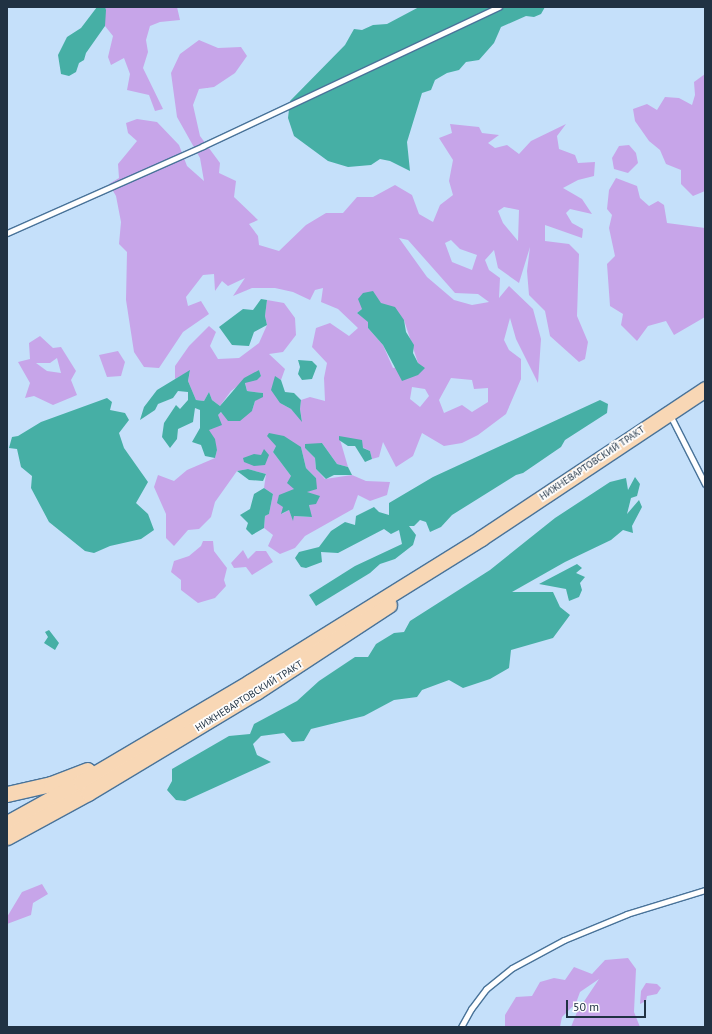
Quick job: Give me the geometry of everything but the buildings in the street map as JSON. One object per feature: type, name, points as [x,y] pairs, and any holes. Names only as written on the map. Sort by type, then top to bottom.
[{"type":"main road","name":"НИЖНЕВАРТОВСКИЙ ТРАКТ","points":[[7,823],[172,729],[481,538],[705,389]]},
{"type":"main road","name":"НИЖНЕВАРТОВСКИЙ ТРАКТ","points":[[7,837],[95,789],[256,692],[353,631],[481,538]]},
{"type":"main road","points":[[7,794],[51,784],[78,774],[172,729]]},
{"type":"lane","points":[[7,233],[203,146],[499,7]]},
{"type":"lane","points":[[668,413],[705,484]]},
{"type":"lane","points":[[461,1027],[471,1009],[486,989],[512,968],[564,940],[627,914],[705,890]]},
{"type":"shaded area","points":[[97,7],[105,7],[105,26],[86,53],[84,60],[79,63],[76,72],[69,76],[61,74],[58,55],[67,37],[81,28]]},
{"type":"shaded area","points":[[105,7],[177,7],[180,20],[160,22],[150,26],[146,40],[148,52],[143,68],[163,109],[155,111],[149,95],[127,90],[130,74],[124,58],[111,65],[108,57],[113,36],[105,26]]},
{"type":"shaded area","points":[[419,7],[545,7],[541,14],[534,17],[526,16],[501,27],[494,43],[479,60],[466,62],[459,70],[447,73],[435,80],[431,90],[422,93],[407,142],[410,171],[390,161],[380,159],[371,165],[348,167],[328,161],[294,136],[288,118],[290,101],[345,45],[354,29],[362,30],[373,25],[387,24]]},
{"type":"shaded area","points":[[199,40],[218,48],[241,47],[247,56],[235,73],[214,87],[199,89],[193,105],[200,136],[220,163],[219,173],[236,181],[234,197],[258,220],[249,224],[258,236],[259,245],[279,251],[306,225],[326,213],[343,213],[357,197],[373,197],[395,185],[412,195],[419,214],[433,222],[440,205],[453,195],[449,181],[453,160],[439,138],[452,133],[450,124],[479,127],[482,133],[499,135],[488,143],[495,148],[507,145],[519,154],[531,141],[566,124],[557,136],[559,149],[575,155],[578,163],[595,162],[594,176],[578,180],[563,188],[582,199],[592,214],[570,209],[566,213],[572,223],[583,229],[582,238],[545,225],[545,241],[569,244],[579,254],[577,316],[588,342],[585,359],[579,362],[550,336],[545,311],[529,295],[527,271],[530,247],[519,283],[498,268],[494,250],[485,260],[489,270],[500,278],[499,298],[509,286],[533,309],[541,339],[538,383],[516,339],[510,318],[504,340],[509,350],[521,359],[521,379],[506,414],[478,435],[462,443],[444,446],[422,433],[413,456],[396,467],[383,442],[379,457],[372,459],[370,451],[339,436],[348,467],[337,464],[322,443],[305,448],[315,458],[316,469],[325,479],[352,475],[366,481],[390,482],[387,495],[370,501],[358,495],[353,509],[305,536],[295,548],[280,554],[268,546],[273,535],[264,528],[265,516],[269,514],[273,494],[264,488],[266,474],[248,469],[237,471],[215,502],[211,517],[199,529],[188,530],[174,546],[166,538],[166,514],[154,487],[158,475],[174,481],[187,470],[215,458],[217,450],[208,430],[218,415],[222,412],[252,411],[255,401],[263,393],[247,391],[245,382],[261,376],[259,370],[231,391],[220,406],[212,400],[209,392],[204,401],[196,400],[188,381],[190,371],[175,379],[175,366],[189,346],[209,326],[216,332],[210,346],[218,359],[239,358],[259,343],[267,325],[265,316],[267,300],[284,303],[295,318],[296,335],[283,352],[269,354],[285,369],[281,380],[275,377],[280,403],[291,409],[302,421],[300,409],[301,400],[310,397],[325,401],[324,378],[327,363],[312,347],[316,328],[330,323],[349,336],[358,328],[338,309],[321,302],[323,288],[315,290],[310,300],[293,292],[275,288],[252,288],[233,296],[245,278],[228,286],[222,281],[215,291],[214,274],[203,275],[186,297],[188,306],[201,301],[209,314],[183,332],[159,368],[144,367],[134,352],[126,300],[127,252],[119,244],[121,222],[116,196],[109,184],[119,178],[118,164],[137,141],[128,133],[126,123],[137,119],[157,122],[179,145],[187,166],[204,181],[200,158],[177,117],[171,73],[180,54]],"holes":[[[504,207],[519,210],[518,241],[503,223],[498,211]],[[399,238],[408,240],[455,293],[478,294],[489,302],[472,305],[454,300],[427,277]],[[451,240],[460,249],[477,255],[472,270],[452,262],[445,243]],[[362,309],[404,320],[418,363],[393,368],[383,345],[368,328],[369,322],[357,313]],[[451,378],[472,380],[474,389],[488,388],[488,402],[472,412],[462,405],[444,413],[439,400]],[[412,387],[425,389],[429,396],[420,407],[410,399]],[[276,446],[301,447],[306,468],[316,478],[307,492],[311,517],[294,516],[293,520],[289,510],[282,514],[294,489],[291,476],[273,452]]]},
{"type":"shaded area","points":[[705,74],[705,191],[693,196],[681,184],[681,170],[666,164],[660,150],[649,141],[635,121],[633,109],[647,104],[657,110],[665,97],[679,98],[692,105],[695,95],[694,82]]},
{"type":"shaded area","points":[[629,145],[636,153],[638,163],[628,173],[614,169],[612,158],[619,146]]},
{"type":"shaded area","points":[[616,178],[637,186],[640,198],[649,206],[658,201],[664,205],[667,223],[705,228],[705,317],[674,335],[666,321],[648,326],[637,341],[621,325],[623,314],[610,306],[607,264],[615,256],[609,228],[612,215],[607,209],[609,190]]},
{"type":"shaded area","points":[[373,291],[381,303],[395,307],[404,320],[406,332],[414,345],[413,353],[418,363],[425,368],[418,375],[402,381],[383,345],[368,328],[368,322],[357,313],[362,309],[358,299],[363,293]]},
{"type":"shaded area","points":[[261,299],[267,300],[265,316],[267,325],[254,332],[249,346],[232,345],[219,327],[243,309],[253,310]]},
{"type":"shaded area","points":[[40,336],[53,348],[61,347],[76,371],[71,380],[77,395],[53,405],[34,396],[25,398],[30,383],[18,362],[30,359],[29,343]],"holes":[[[57,358],[61,373],[47,371],[36,363],[50,363]]]},
{"type":"shaded area","points":[[118,351],[125,362],[121,376],[107,377],[99,355]]},
{"type":"shaded area","points":[[298,360],[312,361],[317,366],[312,379],[302,380],[298,374],[300,367]]},
{"type":"shaded area","points":[[190,370],[188,381],[196,400],[204,401],[209,392],[212,400],[220,406],[244,378],[259,370],[261,376],[257,380],[245,383],[247,391],[263,393],[263,397],[255,401],[252,411],[240,421],[228,421],[221,412],[218,415],[222,425],[209,430],[215,439],[217,450],[215,458],[205,456],[201,445],[192,442],[200,428],[200,410],[195,408],[193,422],[178,429],[177,439],[170,448],[162,437],[164,423],[176,405],[180,409],[188,400],[188,392],[178,391],[173,398],[158,404],[155,410],[140,420],[144,407],[157,390]]},
{"type":"shaded area","points":[[275,376],[281,380],[285,392],[294,393],[301,400],[300,409],[302,422],[291,409],[280,403],[271,390]]},
{"type":"shaded area","points":[[107,398],[112,402],[110,410],[125,413],[129,420],[119,433],[124,448],[148,482],[136,503],[148,514],[154,530],[141,539],[110,546],[94,553],[85,551],[49,522],[31,488],[32,476],[21,467],[17,449],[9,448],[12,437],[18,436],[41,422]]},
{"type":"shaded area","points":[[600,400],[608,404],[607,413],[565,440],[561,447],[523,473],[516,475],[452,515],[441,527],[430,532],[426,522],[420,520],[414,526],[409,526],[416,535],[413,545],[395,559],[380,564],[370,573],[316,606],[309,595],[355,566],[402,544],[399,530],[391,534],[384,529],[338,553],[321,552],[322,562],[306,568],[301,567],[295,558],[299,552],[319,547],[331,531],[345,522],[355,525],[356,516],[374,507],[379,512],[389,515],[389,503],[433,477]]},
{"type":"shaded area","points":[[269,433],[284,436],[301,447],[306,468],[316,478],[317,489],[307,492],[320,496],[316,504],[309,505],[312,517],[294,516],[293,521],[289,510],[281,514],[283,507],[277,503],[279,495],[294,489],[287,483],[291,476],[273,452],[276,446],[267,436]]},
{"type":"shaded area","points":[[339,436],[362,440],[363,448],[370,451],[372,459],[365,462],[355,446],[348,446],[339,440]]},
{"type":"shaded area","points":[[322,443],[337,464],[348,467],[352,475],[334,475],[326,479],[316,469],[315,458],[305,448],[305,444]]},
{"type":"shaded area","points":[[264,449],[269,455],[265,465],[254,466],[244,462],[243,458],[254,454],[261,455]]},
{"type":"shaded area","points":[[248,469],[266,474],[263,481],[249,480],[237,471]]},
{"type":"shaded area","points":[[635,477],[640,484],[637,496],[631,498],[627,514],[639,500],[642,507],[632,526],[633,533],[623,530],[611,540],[565,562],[512,592],[553,592],[560,607],[570,615],[553,638],[511,650],[509,668],[490,679],[463,688],[449,680],[422,690],[417,697],[394,700],[364,716],[311,729],[304,741],[292,742],[284,733],[261,736],[253,744],[257,755],[271,762],[185,801],[176,800],[167,790],[172,781],[172,769],[229,736],[250,734],[254,724],[297,701],[319,681],[355,657],[368,657],[376,644],[394,633],[404,632],[410,621],[490,570],[555,518],[610,482],[626,478],[628,490]]},
{"type":"shaded area","points":[[264,488],[273,494],[269,514],[265,516],[264,528],[252,535],[246,529],[248,523],[240,515],[250,509],[254,494]]},
{"type":"shaded area","points":[[203,541],[213,541],[214,551],[227,568],[224,580],[226,586],[215,598],[198,603],[181,590],[181,580],[171,572],[174,561],[189,556],[201,546]]},
{"type":"shaded area","points":[[243,550],[248,559],[256,551],[266,551],[273,562],[252,575],[246,567],[234,568],[231,563]]},
{"type":"shaded area","points":[[577,564],[582,568],[576,573],[585,577],[580,583],[582,590],[579,597],[569,601],[566,589],[539,584]]},
{"type":"shaded area","points":[[49,630],[59,643],[55,650],[44,643],[48,637],[45,632]]},
{"type":"shaded area","points":[[42,884],[48,894],[33,903],[31,915],[7,924],[7,917],[22,892]]},
{"type":"shaded area","points":[[628,958],[636,969],[634,1012],[640,1027],[571,1027],[577,1012],[599,979],[580,992],[576,1003],[562,1017],[560,1027],[505,1027],[505,1015],[516,997],[532,996],[540,982],[554,978],[565,980],[574,967],[592,974],[605,960]]},
{"type":"shaded area","points":[[646,983],[657,984],[661,988],[657,994],[647,996],[646,1001],[640,1004],[641,991]]}]
